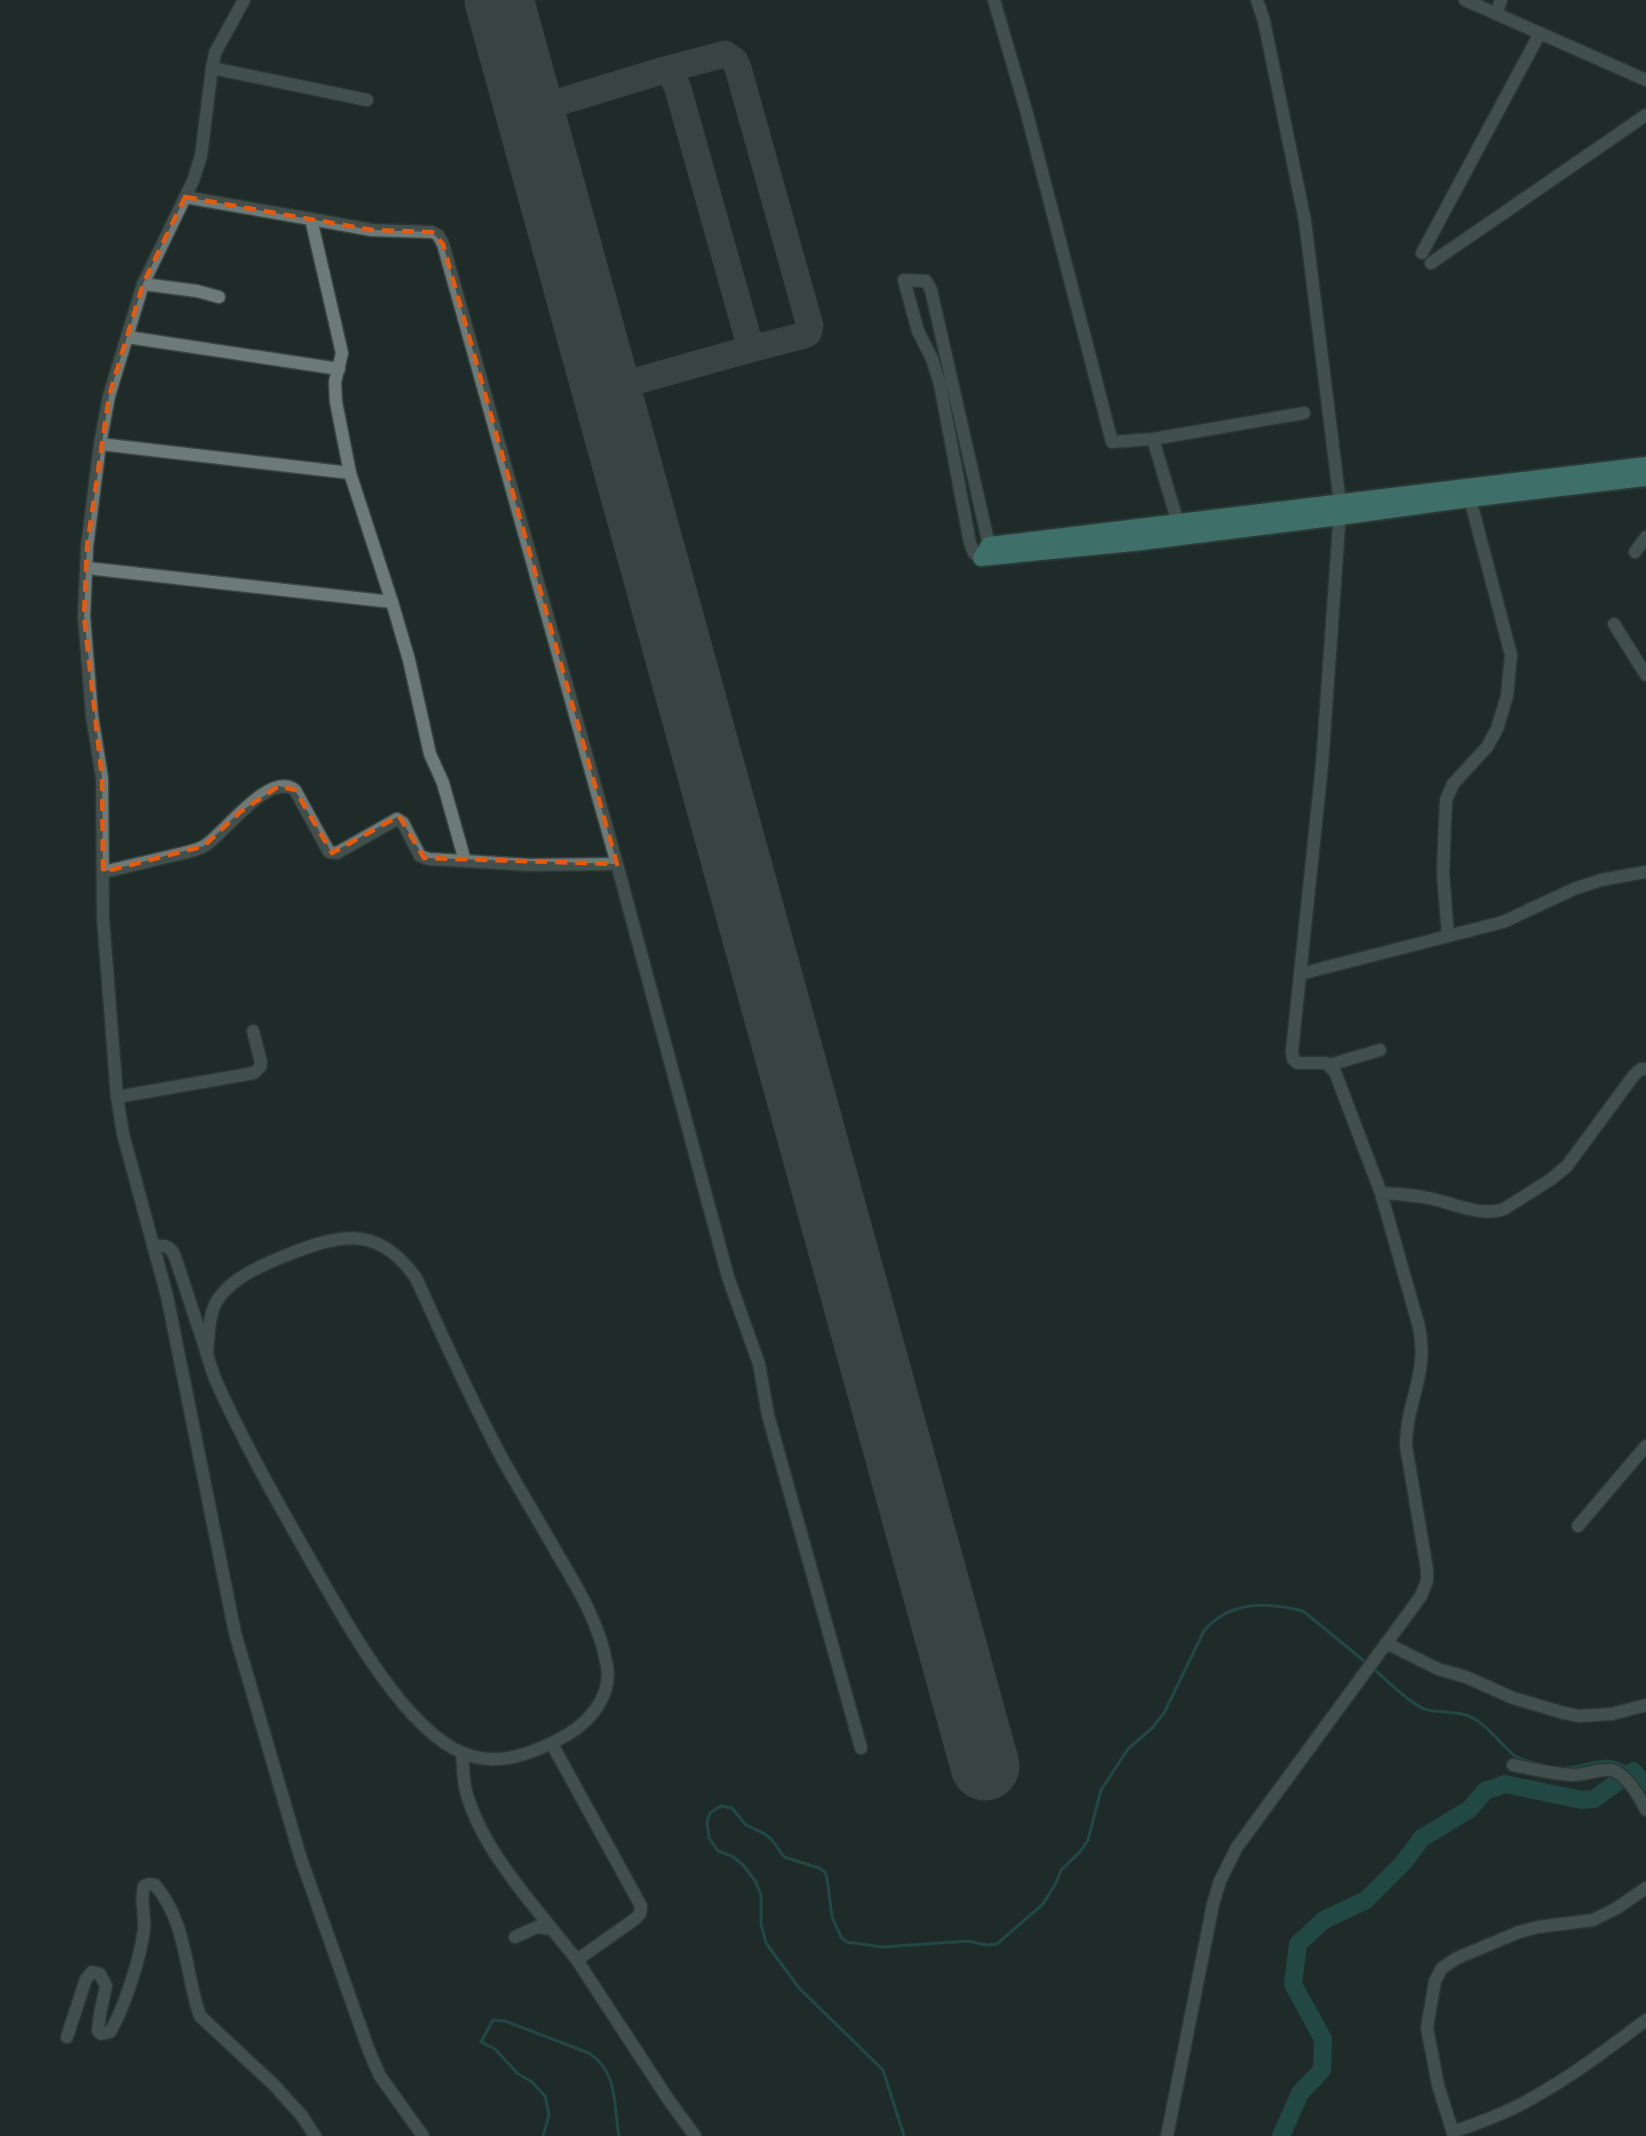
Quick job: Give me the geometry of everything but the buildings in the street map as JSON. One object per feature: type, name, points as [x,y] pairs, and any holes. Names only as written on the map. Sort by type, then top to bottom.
[{"type":"highway","points":[[985,551],[1134,543],[1252,521],[1468,493],[1646,465]]},
{"type":"highway","points":[[1468,493],[1646,478]]},
{"type":"highway","points":[[985,551],[1178,523],[1252,521]]},
{"type":"street","points":[[244,0],[222,40],[212,68],[201,156],[193,182],[143,284],[109,396],[100,444],[87,547],[84,616],[92,716],[102,777],[103,918],[117,1097],[123,1134],[167,1296],[235,1634],[300,1856],[376,2068],[423,2136]]},
{"type":"street","points":[[994,0],[1026,110],[1111,440],[1114,443],[1153,439],[1304,413]]},
{"type":"street","points":[[1257,0],[1264,21],[1305,221],[1340,510],[1322,765],[1292,1051],[1293,1059],[1297,1063],[1319,1062],[1329,1065],[1380,1050]]},
{"type":"street","points":[[1465,0],[1646,80]]},
{"type":"street","points":[[1496,14],[1501,0]]},
{"type":"street","points":[[1422,253],[1540,33]]},
{"type":"street","points":[[212,68],[367,100]]},
{"type":"street","points":[[1431,263],[1646,115]]},
{"type":"street","points":[[185,197],[372,230],[432,232],[441,239],[617,864],[728,1277],[759,1364],[768,1415],[861,1748]]},
{"type":"street","points":[[311,219],[342,353],[335,382],[336,402],[350,473],[392,602],[409,660],[430,753],[443,783],[465,861]]},
{"type":"street","points":[[904,280],[926,281],[931,290],[985,551],[974,553],[970,543],[940,384],[932,359],[918,331],[904,280]]},
{"type":"street","points":[[143,284],[197,291],[219,297]]},
{"type":"street","points":[[127,338],[339,369]]},
{"type":"street","points":[[1153,439],[1178,523]]},
{"type":"street","points":[[100,444],[350,473]]},
{"type":"street","points":[[1448,936],[1443,872],[1446,800],[1453,784],[1487,747],[1497,729],[1507,696],[1511,655],[1468,493]]},
{"type":"street","points":[[1635,552],[1646,537]]},
{"type":"street","points":[[87,568],[392,602]]},
{"type":"street","points":[[1614,624],[1646,675]]},
{"type":"street","points":[[103,872],[204,846],[224,831],[240,812],[279,786],[295,790],[329,852],[332,853],[337,853],[397,819],[403,823],[420,856],[429,859],[529,865],[617,864]]},
{"type":"street","points":[[1300,974],[1503,922],[1574,889],[1601,880],[1646,872]]},
{"type":"street","points":[[117,1097],[254,1073],[260,1067],[261,1062],[253,1031]]},
{"type":"street","points":[[1167,2136],[1213,1904],[1220,1881],[1237,1847],[1422,1596],[1427,1575],[1406,1446],[1407,1427],[1422,1368],[1422,1342],[1381,1193],[1339,1082],[1329,1065]]},
{"type":"street","points":[[1381,1193],[1409,1194],[1465,1208],[1495,1212],[1504,1209],[1550,1180],[1567,1166],[1634,1075],[1641,1069],[1646,1069]]},
{"type":"street","points":[[153,1246],[164,1245],[169,1247],[174,1254],[215,1379],[265,1480],[343,1617],[387,1684],[421,1724],[443,1744],[462,1753],[479,1759],[509,1758],[552,1744],[579,1728],[592,1715],[600,1704],[608,1673],[602,1643],[585,1600],[503,1459],[416,1278],[392,1252],[375,1243],[341,1237],[316,1243],[262,1265],[232,1282],[218,1300],[213,1309],[207,1353]]},
{"type":"street","points":[[1578,1526],[1646,1446]]},
{"type":"street","points":[[1386,1642],[1438,1669],[1466,1677],[1513,1698],[1564,1713],[1579,1716],[1612,1714],[1646,1705]]},
{"type":"street","points":[[552,1744],[641,1906],[640,1914],[635,1919],[577,1960]]},
{"type":"street","points":[[462,1753],[466,1794],[491,1847],[521,1890],[577,1960],[668,2099],[695,2136]]},
{"type":"street","points":[[1513,1765],[1577,1775],[1615,1771],[1633,1787],[1646,1810]]},
{"type":"street","points":[[67,2037],[86,1979],[92,1972],[100,1974],[106,1986],[98,2031],[100,2034],[110,2032],[116,2022],[133,1976],[144,1929],[142,1893],[144,1886],[155,1885],[169,1907],[183,1939],[200,2016],[274,2085],[302,2116],[315,2136]]},
{"type":"street","points":[[1646,1888],[1617,1908],[1593,1920],[1519,1932],[1457,1958],[1442,1968],[1436,1981],[1427,2028],[1438,2085],[1454,2134],[1535,2097],[1588,2063],[1646,2020]]},
{"type":"street","points":[[515,1937],[537,1927],[552,1929]]},
{"type":"highlighted area","points":[[185,197],[372,230],[432,232],[443,244],[617,864],[424,858],[399,816],[332,853],[295,790],[279,786],[240,812],[204,846],[103,872],[102,778],[84,616],[87,547],[109,396],[143,284]]},
{"type":"waterway","points":[[904,2136],[883,2070],[799,1988],[766,1943],[761,1924],[761,1895],[756,1882],[743,1865],[732,1856],[718,1851],[709,1838],[707,1822],[710,1813],[721,1806],[732,1808],[746,1825],[772,1840],[784,1857],[825,1872],[832,1917],[841,1937],[847,1942],[882,1947],[968,1941],[986,1945],[997,1944],[1043,1904],[1061,1870],[1080,1852],[1088,1840],[1101,1790],[1128,1749],[1152,1728],[1164,1713],[1204,1631],[1214,1621],[1225,1614],[1250,1606],[1276,1606],[1303,1611],[1363,1660]]},
{"type":"waterway","points":[[1376,1671],[1422,1708],[1469,1716],[1488,1729],[1515,1756],[1542,1765]]},
{"type":"waterway","points":[[1560,1768],[1605,1761],[1623,1765],[1633,1771]]},
{"type":"waterway","points":[[1281,2136],[1300,2093],[1322,2070],[1323,2039],[1293,1984],[1298,1944],[1324,1920],[1366,1900],[1403,1863],[1422,1838],[1470,1809],[1485,1791],[1505,1784],[1582,1800],[1594,1799],[1633,1771],[1646,1787]]},
{"type":"waterway","points":[[543,2136],[549,2115],[545,2096],[532,2082],[517,2073],[495,2049],[481,2042],[493,2020],[505,2021],[589,2053],[599,2061],[606,2070],[613,2090],[619,2136]]},
{"type":"taxiway","points":[[725,54],[735,61],[738,68],[810,326],[808,333],[801,336],[743,351],[749,342],[678,89],[672,75],[661,71],[725,54]]},
{"type":"taxiway","points":[[522,83],[536,100],[556,103],[661,71]]},
{"type":"taxiway","points":[[537,137],[543,115],[556,103]]},
{"type":"taxiway","points":[[598,360],[612,376],[633,382],[743,351]]},
{"type":"taxiway","points":[[615,421],[618,399],[633,382]]},
{"type":"runway","points":[[499,0],[985,1766]]}]
